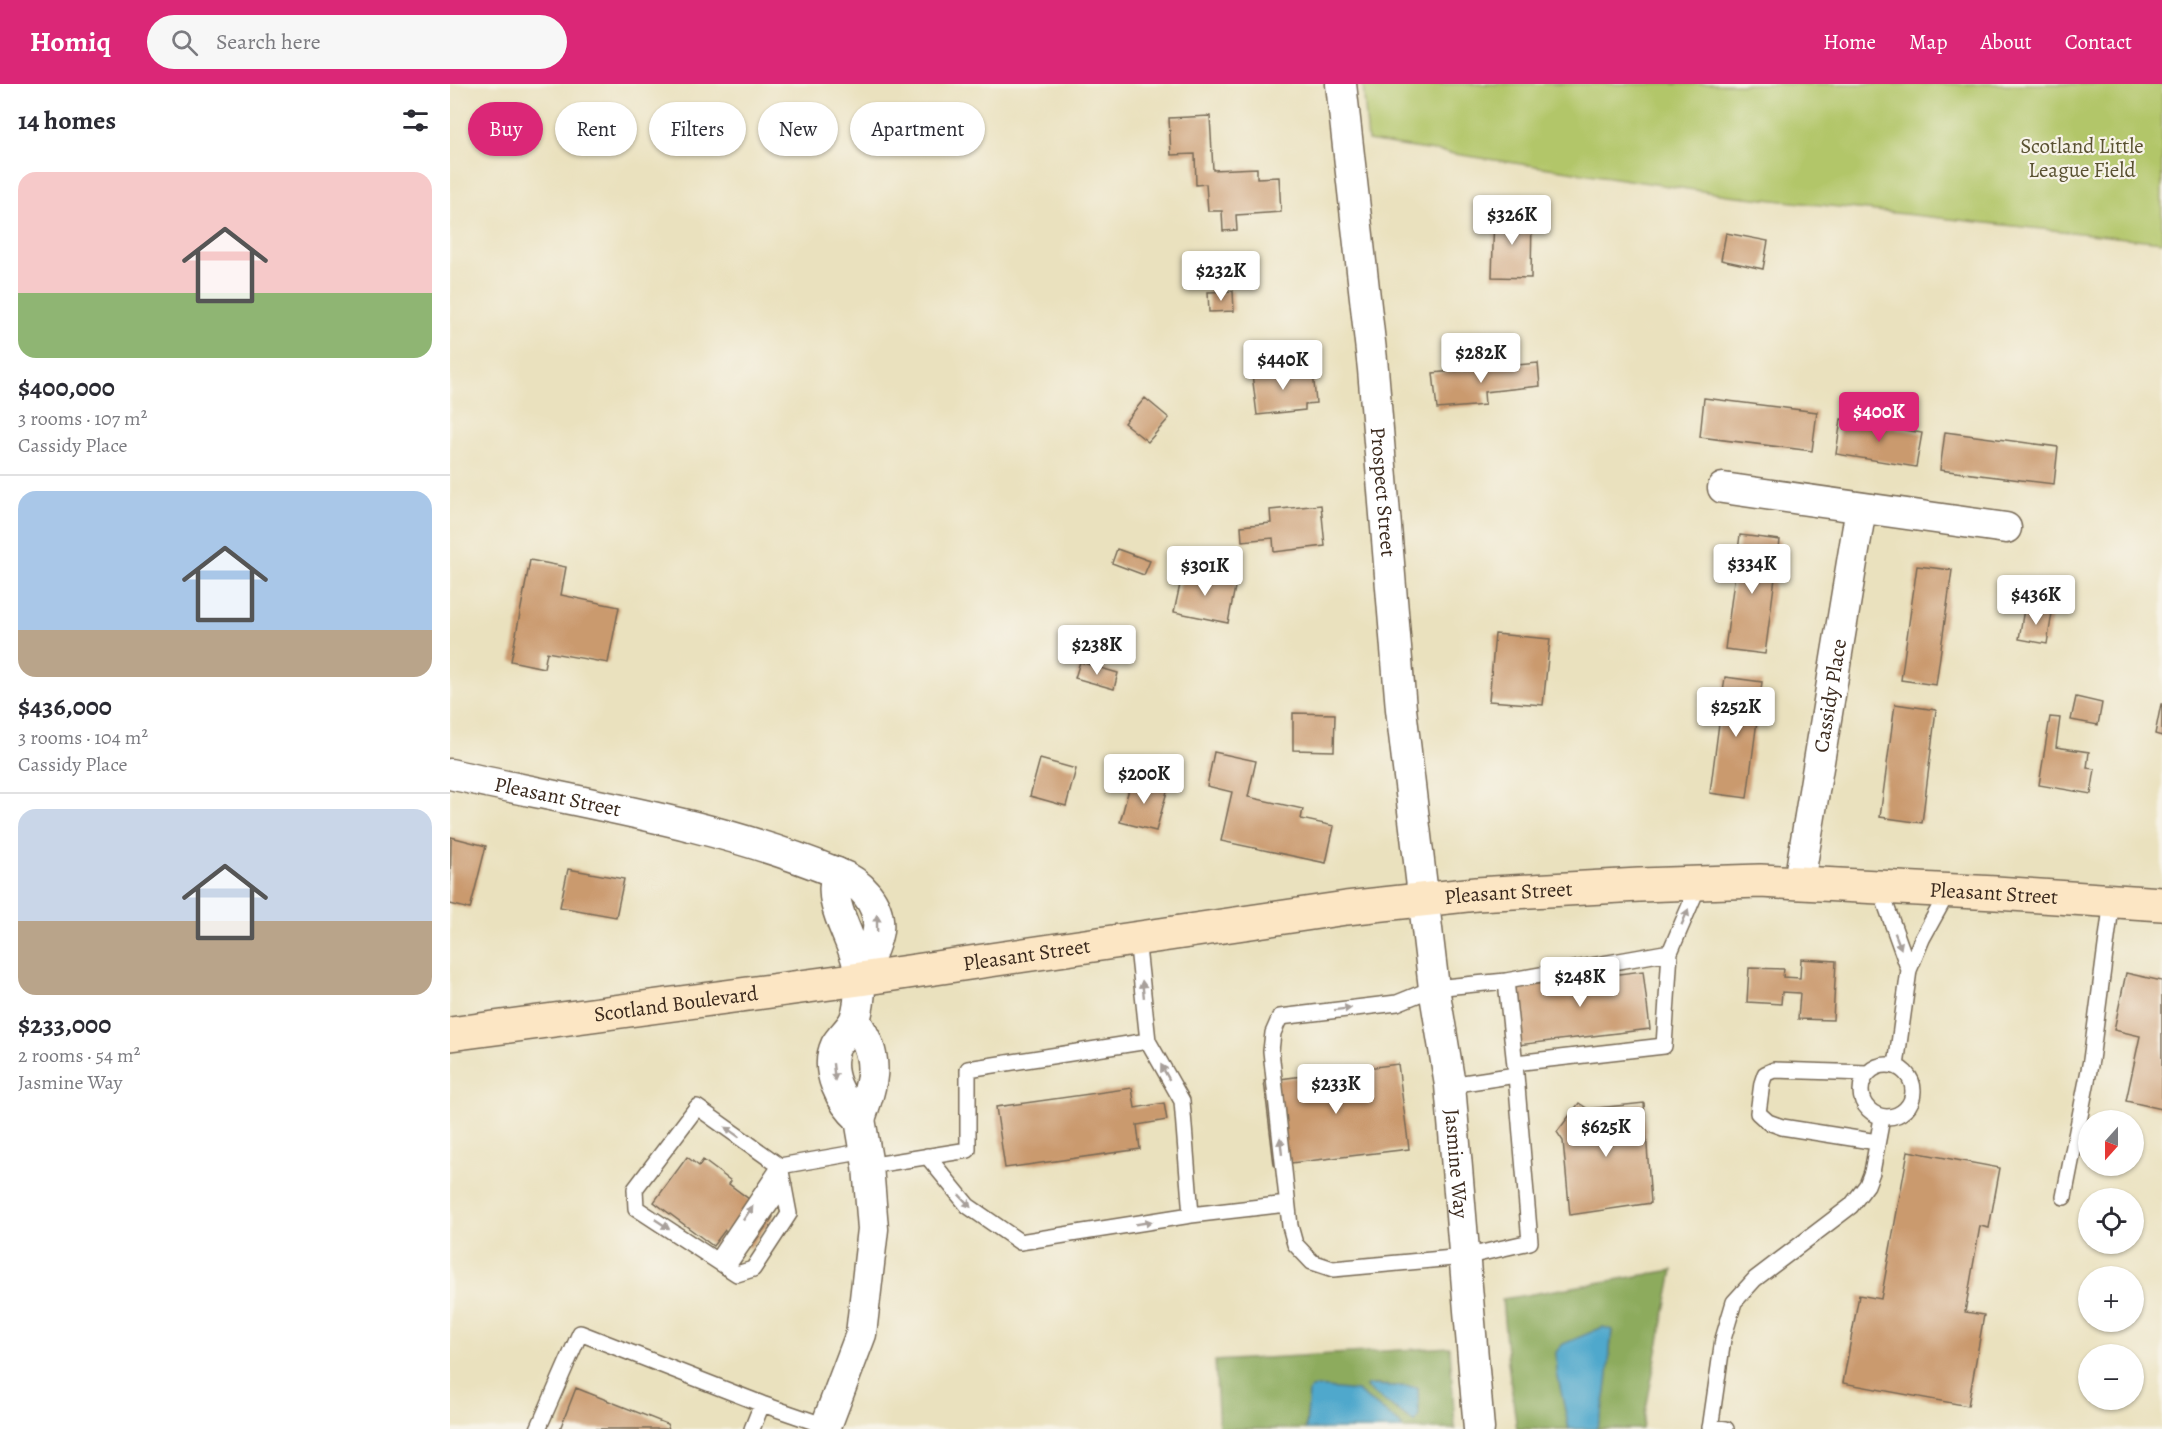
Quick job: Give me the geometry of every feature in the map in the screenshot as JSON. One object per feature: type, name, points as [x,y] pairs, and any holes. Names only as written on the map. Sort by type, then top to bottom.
[{"type":"main road","name":"Pleasant Street","points":[[860,979],[1424,898],[1558,889],[1700,882],[1799,882],[2162,904]]},
{"type":"main road","name":"Scotland Boulevard","points":[[450,1034],[860,979]]},
{"type":"street","name":"Prospect Street","points":[[1341,84],[1372,369],[1401,709],[1424,898]]},
{"type":"street","points":[[1723,488],[2006,528]]},
{"type":"street","name":"Cassidy Place","points":[[1799,882],[1861,508]]},
{"type":"street","name":"Pleasant Street","points":[[450,774],[672,821],[765,845],[852,878],[867,893],[877,915],[878,930],[860,979]]},
{"type":"street","name":"Jasmine Way","points":[[1424,898],[1434,988],[1450,1085],[1479,1429]]},
{"type":"street","points":[[860,979],[855,1021],[835,1047],[832,1064],[835,1082],[842,1099],[860,1119]]},
{"type":"street","points":[[826,1427],[861,1334],[873,1229],[867,1158],[860,1119],[872,1080],[873,1059],[866,1038],[855,1021]]},
{"type":"lane","points":[[1450,1085],[1516,1069],[1664,1046],[1670,952],[1700,882]]},
{"type":"lane","points":[[1879,886],[1909,970]]},
{"type":"lane","points":[[1896,1066],[1909,970],[1922,939],[1949,890]]},
{"type":"lane","points":[[2064,1197],[2091,1060],[2112,900]]},
{"type":"lane","points":[[1137,938],[1148,1041],[1182,1101],[1191,1215]]},
{"type":"lane","points":[[1506,981],[1516,1069],[1530,1242],[1464,1257],[1333,1269],[1312,1262],[1295,1244],[1287,1204],[1271,1051],[1273,1033],[1280,1017],[1397,1003],[1434,988],[1506,981],[1670,952]]},
{"type":"lane","points":[[780,1166],[789,1214],[753,1269],[738,1274],[636,1208],[634,1189],[697,1107],[780,1166],[867,1158],[927,1156],[968,1150],[968,1069],[1148,1041]]},
{"type":"lane","points":[[1886,1064],[1896,1066],[1907,1073],[1913,1085],[1913,1099],[1906,1110],[1895,1117],[1882,1118],[1869,1111],[1862,1100],[1860,1086],[1867,1073],[1875,1067],[1886,1064]]},
{"type":"lane","points":[[1867,1073],[1774,1070],[1765,1074],[1758,1113],[1768,1122],[1782,1127],[1877,1142]]},
{"type":"lane","points":[[1726,1429],[1710,1428],[1724,1339],[1734,1302],[1755,1279],[1851,1206],[1867,1185],[1872,1172],[1882,1118]]},
{"type":"lane","points":[[927,1156],[968,1206],[1020,1242],[1191,1215],[1287,1204]]},
{"type":"lane","points":[[722,1264],[780,1166]]},
{"type":"lane","points":[[722,1264],[784,1185]]},
{"type":"lane","points":[[538,1429],[580,1333],[826,1427]]},
{"type":"lane","points":[[752,1429],[762,1404]]},
{"type":"green space","name":"Scotland Little League Field","points":[[1363,84],[2162,84],[2162,242],[1728,195],[1368,141]]},
{"type":"green space","points":[[1673,1270],[1642,1429],[1596,1429],[1604,1403],[1612,1331],[1603,1327],[1563,1397],[1569,1429],[1517,1429],[1502,1299]]},
{"type":"green space","points":[[1450,1347],[1455,1429],[1403,1429],[1399,1423],[1357,1391],[1307,1413],[1306,1429],[1219,1429],[1215,1361]],"holes":[[[1374,1385],[1416,1387],[1418,1389],[1418,1419],[1407,1418],[1366,1387]]]},
{"type":"water","points":[[1603,1327],[1612,1330],[1606,1393],[1600,1418],[1596,1429],[1569,1429],[1557,1373],[1556,1352],[1563,1344]]},
{"type":"water","points":[[1368,1385],[1416,1387],[1419,1415],[1415,1423],[1369,1390],[1366,1387]]},
{"type":"water","points":[[1311,1388],[1357,1391],[1399,1423],[1403,1429],[1306,1429],[1309,1392]]},
{"type":"building","points":[[1210,116],[1213,170],[1257,168],[1257,178],[1279,177],[1281,212],[1236,215],[1237,230],[1223,231],[1222,211],[1208,211],[1206,184],[1196,185],[1195,154],[1171,155],[1169,118]]},
{"type":"building","points":[[1494,214],[1532,215],[1531,278],[1492,277]]},
{"type":"building","points":[[1726,233],[1768,241],[1763,269],[1721,260]]},
{"type":"building","points":[[1233,291],[1234,311],[1209,312],[1208,292]]},
{"type":"building","points":[[1538,363],[1540,386],[1484,392],[1485,405],[1437,409],[1433,373]]},
{"type":"building","points":[[1300,369],[1301,373],[1313,372],[1316,403],[1305,404],[1305,410],[1257,415],[1252,374]]},
{"type":"building","points":[[1145,398],[1169,418],[1148,442],[1124,423]]},
{"type":"building","points":[[1704,398],[1817,412],[1812,451],[1700,437]]},
{"type":"building","points":[[1841,419],[1922,433],[1916,467],[1836,454]]},
{"type":"building","points":[[1945,432],[2058,447],[2054,484],[1940,470]]},
{"type":"building","points":[[1321,505],[1325,546],[1274,552],[1273,538],[1242,541],[1241,526],[1271,523],[1270,510]]},
{"type":"building","points":[[1740,535],[1780,540],[1765,654],[1725,649]]},
{"type":"building","points":[[1117,549],[1150,561],[1144,575],[1112,563]]},
{"type":"building","points":[[530,560],[566,567],[561,595],[619,607],[608,663],[547,652],[544,668],[511,661]]},
{"type":"building","points":[[1917,566],[1952,570],[1936,685],[1901,680]]},
{"type":"building","points":[[1183,571],[1236,582],[1228,623],[1174,612]]},
{"type":"building","points":[[2024,609],[2052,613],[2047,644],[2019,639]]},
{"type":"building","points":[[1495,634],[1550,639],[1543,705],[1489,701]]},
{"type":"building","points":[[1080,662],[1118,673],[1114,689],[1075,678]]},
{"type":"building","points":[[1725,677],[1762,682],[1747,798],[1710,793]]},
{"type":"building","points":[[2076,697],[2102,703],[2098,725],[2071,720]]},
{"type":"building","points":[[1895,704],[1936,710],[1922,823],[1880,817]]},
{"type":"building","points":[[2162,704],[2162,736],[2155,734]]},
{"type":"building","points":[[1293,713],[1335,714],[1334,751],[1293,750]]},
{"type":"building","points":[[2050,717],[2060,718],[2056,747],[2089,752],[2087,768],[2095,769],[2091,794],[2039,785]]},
{"type":"building","points":[[1214,752],[1256,761],[1248,797],[1303,809],[1301,819],[1334,826],[1326,863],[1221,841],[1232,792],[1207,786]]},
{"type":"building","points":[[1040,759],[1076,769],[1066,806],[1030,796]]},
{"type":"building","points":[[1132,778],[1168,788],[1156,831],[1120,822]]},
{"type":"building","points":[[451,837],[486,846],[470,909],[450,904]]},
{"type":"building","points":[[568,869],[624,879],[616,917],[560,907]]},
{"type":"building","points":[[1801,959],[1836,961],[1833,1020],[1798,1019],[1800,993],[1782,992],[1781,1004],[1747,1002],[1749,968],[1784,969],[1783,977],[1800,978]]},
{"type":"building","points":[[1643,971],[1650,1029],[1518,1045],[1511,987]]},
{"type":"building","points":[[2126,973],[2162,981],[2162,1109],[2126,1101],[2140,1036],[2114,1030]]},
{"type":"building","points":[[1398,1064],[1409,1149],[1274,1165],[1264,1081]]},
{"type":"building","points":[[1132,1088],[1135,1108],[1164,1103],[1167,1120],[1137,1125],[1140,1149],[1005,1168],[996,1107]]},
{"type":"building","points":[[1579,1103],[1588,1109],[1644,1103],[1651,1203],[1570,1215],[1563,1141],[1557,1132]]},
{"type":"building","points":[[1908,1151],[2000,1168],[1989,1228],[1980,1226],[1965,1312],[1984,1315],[1968,1406],[1843,1383],[1859,1295],[1881,1299]]},
{"type":"building","points":[[687,1157],[699,1166],[703,1160],[731,1181],[729,1184],[773,1217],[750,1248],[725,1230],[713,1246],[654,1202]]},
{"type":"building","points":[[576,1388],[667,1424],[669,1429],[560,1429]]}]
